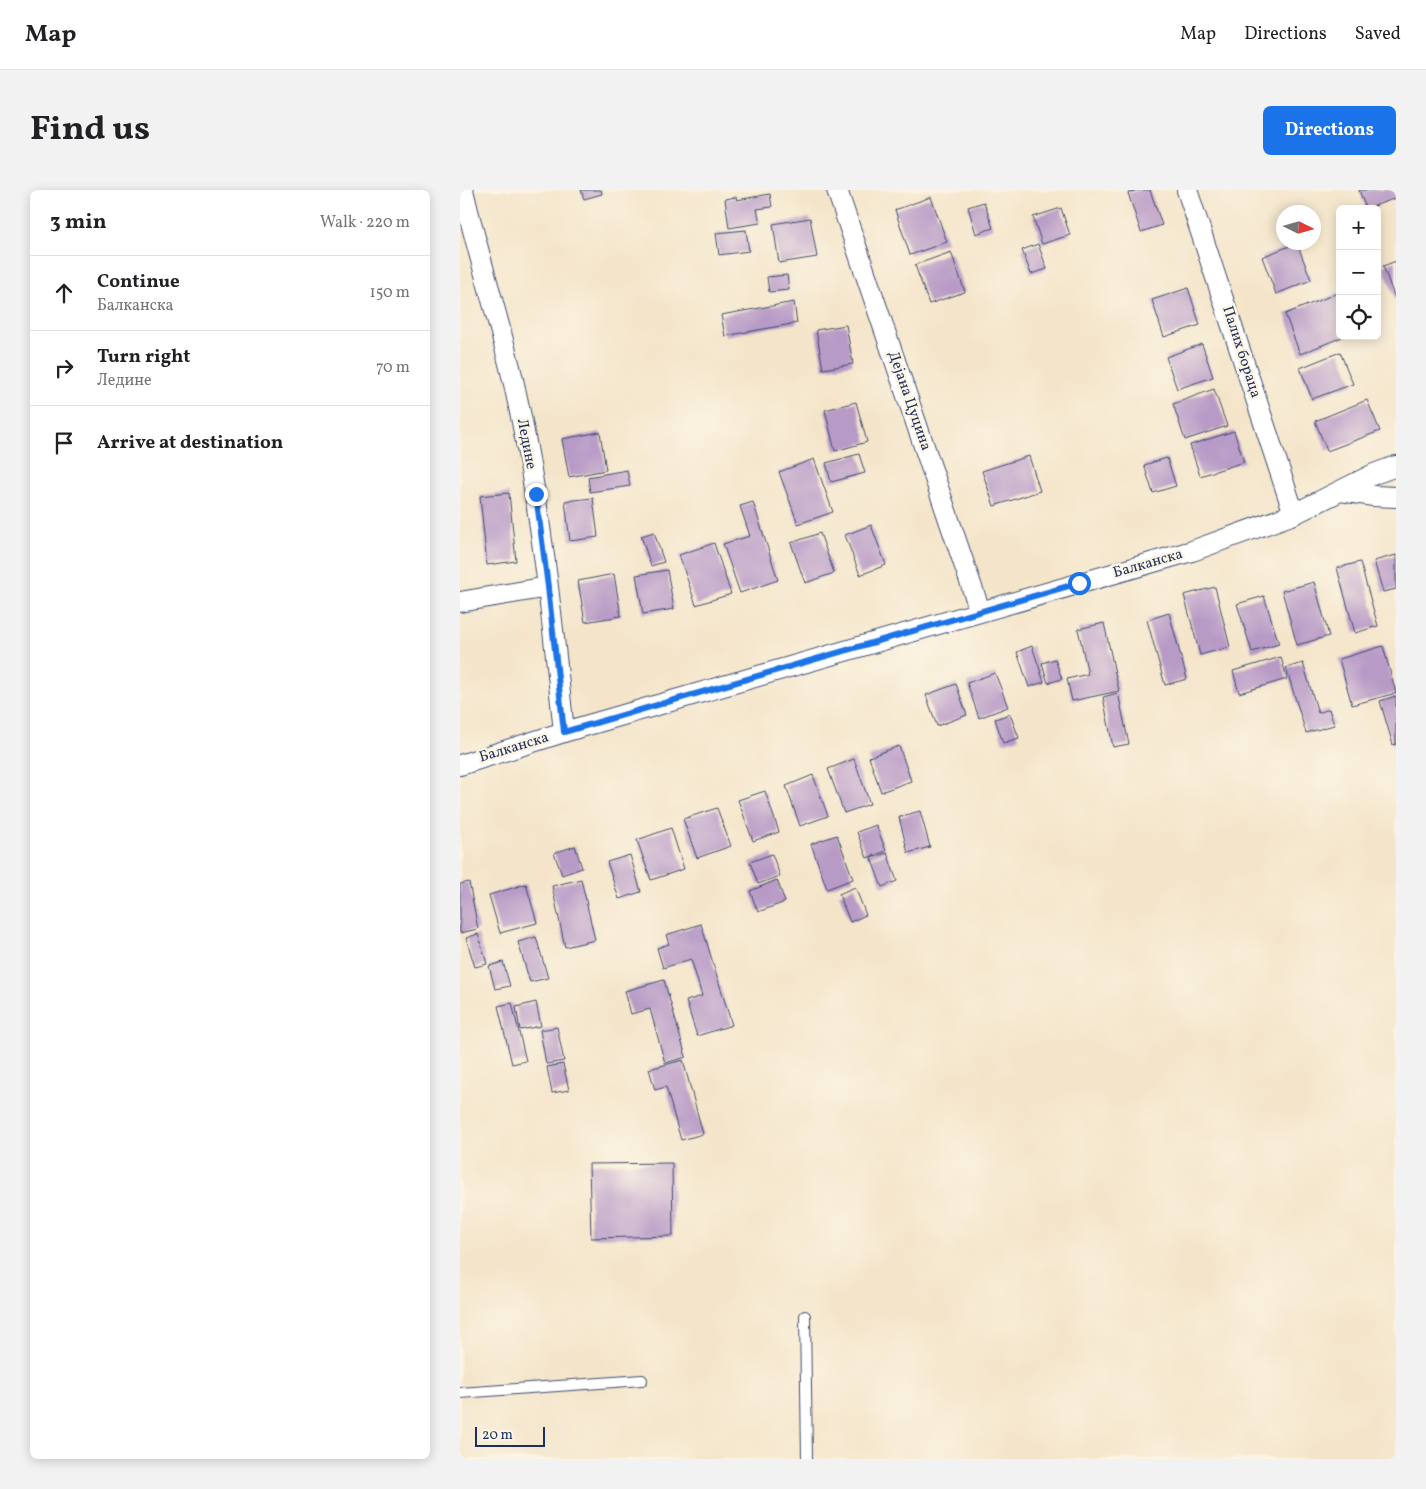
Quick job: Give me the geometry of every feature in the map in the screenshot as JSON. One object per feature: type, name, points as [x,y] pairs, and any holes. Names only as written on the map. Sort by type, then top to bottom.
[{"type":"street","name":"Ледине","points":[[463,190],[514,383],[536,494],[564,732]]},
{"type":"street","name":"Дејана Цуцина","points":[[837,190],[980,611]]},
{"type":"street","name":"Палих бораца","points":[[1188,190],[1294,514]]},
{"type":"street","name":"Балканска","points":[[460,765],[564,732],[1192,551],[1294,514],[1374,474],[1396,466]]},
{"type":"street","points":[[1341,490],[1374,496],[1396,496]]},
{"type":"street","points":[[460,602],[548,587]]},
{"type":"lane","points":[[805,1316],[807,1459]]},
{"type":"lane","points":[[460,1394],[642,1380]]},
{"type":"building","points":[[581,190],[601,190],[602,194],[584,199]]},
{"type":"building","points":[[1138,190],[1150,190],[1162,225],[1141,232],[1128,193]]},
{"type":"building","points":[[1359,190],[1396,190],[1396,198],[1377,205],[1365,205]]},
{"type":"building","points":[[770,194],[772,207],[757,209],[760,223],[729,228],[725,199],[736,197],[737,200]]},
{"type":"building","points":[[931,197],[947,242],[910,255],[895,210]]},
{"type":"building","points":[[984,202],[993,228],[976,234],[968,207]]},
{"type":"building","points":[[1061,208],[1070,235],[1042,244],[1033,217]]},
{"type":"building","points":[[810,218],[817,257],[779,263],[773,224]]},
{"type":"building","points":[[746,230],[749,251],[719,255],[716,233]]},
{"type":"building","points":[[1038,244],[1047,269],[1031,274],[1022,250]]},
{"type":"building","points":[[1280,250],[1300,250],[1311,280],[1276,294],[1262,257]]},
{"type":"building","points":[[951,252],[965,292],[929,304],[915,265]]},
{"type":"building","points":[[1396,261],[1396,301],[1383,266]]},
{"type":"building","points":[[787,275],[789,290],[769,292],[767,277]]},
{"type":"building","points":[[1188,288],[1200,325],[1164,337],[1152,300]]},
{"type":"building","points":[[1336,294],[1336,340],[1300,354],[1285,314]]},
{"type":"building","points":[[794,302],[797,323],[725,336],[721,315]]},
{"type":"building","points":[[846,325],[853,364],[823,369],[816,330]]},
{"type":"building","points":[[1202,344],[1213,377],[1177,389],[1166,357]]},
{"type":"building","points":[[1340,352],[1353,384],[1312,399],[1300,368]]},
{"type":"building","points":[[1214,389],[1227,426],[1185,440],[1173,404]]},
{"type":"building","points":[[1367,400],[1380,431],[1327,451],[1315,421]]},
{"type":"building","points":[[856,402],[867,442],[835,451],[825,410]]},
{"type":"building","points":[[1234,431],[1244,462],[1200,476],[1190,445]]},
{"type":"building","points":[[600,432],[606,470],[569,477],[562,439]]},
{"type":"building","points":[[859,454],[865,473],[831,482],[826,463]]},
{"type":"building","points":[[1029,456],[1040,491],[994,506],[982,471]]},
{"type":"building","points":[[1167,458],[1176,486],[1153,493],[1144,465]]},
{"type":"building","points":[[814,459],[833,512],[798,524],[779,472]]},
{"type":"building","points":[[627,470],[630,486],[590,492],[588,477]]},
{"type":"building","points":[[509,493],[516,561],[487,565],[480,496]]},
{"type":"building","points":[[593,498],[598,537],[570,541],[565,501]]},
{"type":"building","points":[[753,502],[778,580],[740,593],[723,544],[750,536],[740,506]]},
{"type":"building","points":[[871,525],[886,565],[860,575],[845,535]]},
{"type":"building","points":[[654,532],[664,562],[651,566],[641,536]]},
{"type":"building","points":[[820,533],[834,573],[805,583],[791,543]]},
{"type":"building","points":[[714,543],[731,594],[696,605],[679,555]]},
{"type":"building","points":[[1396,555],[1396,589],[1383,592],[1374,561]]},
{"type":"building","points":[[1360,562],[1378,626],[1355,633],[1337,568]]},
{"type":"building","points":[[667,570],[674,609],[643,614],[636,575]]},
{"type":"building","points":[[614,574],[621,616],[585,622],[578,581]]},
{"type":"building","points":[[1314,582],[1329,636],[1297,645],[1282,591]]},
{"type":"building","points":[[1215,587],[1230,647],[1200,655],[1184,595]]},
{"type":"building","points":[[1264,596],[1279,644],[1252,652],[1237,604]]},
{"type":"building","points":[[1169,613],[1187,679],[1165,685],[1147,620]]},
{"type":"building","points":[[1104,623],[1119,691],[1072,701],[1067,679],[1088,674],[1078,629]]},
{"type":"building","points":[[1032,646],[1044,682],[1029,687],[1017,652]]},
{"type":"building","points":[[1383,646],[1396,693],[1352,705],[1339,659]]},
{"type":"building","points":[[1281,657],[1287,679],[1239,693],[1233,671]]},
{"type":"building","points":[[1055,659],[1062,679],[1048,683],[1042,663]]},
{"type":"building","points":[[1303,663],[1318,713],[1329,709],[1334,725],[1306,733],[1286,668]]},
{"type":"building","points":[[995,673],[1008,707],[979,718],[967,683]]},
{"type":"building","points":[[956,684],[967,715],[937,726],[926,695]]},
{"type":"building","points":[[1118,693],[1129,744],[1113,747],[1103,697]]},
{"type":"building","points":[[1396,696],[1396,744],[1393,745],[1380,701]]},
{"type":"building","points":[[1010,714],[1019,738],[1003,743],[995,719]]},
{"type":"building","points":[[899,746],[911,781],[881,792],[869,757]]},
{"type":"building","points":[[854,759],[870,804],[844,813],[828,769]]},
{"type":"building","points":[[813,775],[828,816],[800,826],[786,786]]},
{"type":"building","points":[[765,791],[779,832],[753,841],[738,800]]},
{"type":"building","points":[[717,808],[731,846],[697,858],[683,819]]},
{"type":"building","points":[[920,811],[930,847],[908,853],[899,817]]},
{"type":"building","points":[[876,825],[886,851],[867,858],[857,832]]},
{"type":"building","points":[[671,828],[684,869],[651,880],[637,840]]},
{"type":"building","points":[[837,835],[853,879],[827,889],[811,844]]},
{"type":"building","points":[[575,846],[582,868],[562,875],[554,853]]},
{"type":"building","points":[[887,853],[897,881],[882,887],[871,858]]},
{"type":"building","points":[[772,854],[780,876],[758,884],[750,862]]},
{"type":"building","points":[[630,855],[641,892],[619,899],[607,862]]},
{"type":"building","points":[[581,879],[595,940],[565,947],[552,886]]},
{"type":"building","points":[[777,880],[785,902],[758,912],[750,891]]},
{"type":"building","points":[[469,882],[478,929],[460,933],[460,884]]},
{"type":"building","points":[[526,884],[537,923],[500,933],[489,895]]},
{"type":"building","points":[[855,887],[866,915],[850,922],[839,894]]},
{"type":"building","points":[[701,924],[732,1025],[697,1036],[686,1001],[702,996],[691,959],[663,968],[657,948],[669,944],[666,935]]},
{"type":"building","points":[[478,934],[487,964],[475,967],[466,938]]},
{"type":"building","points":[[536,937],[548,978],[530,982],[518,942]]},
{"type":"building","points":[[503,962],[510,986],[495,989],[489,966]]},
{"type":"building","points":[[664,980],[686,1057],[665,1063],[650,1009],[631,1014],[625,991]]},
{"type":"building","points":[[536,1002],[541,1026],[520,1030],[516,1007]]},
{"type":"building","points":[[512,1003],[526,1061],[512,1064],[498,1006]]},
{"type":"building","points":[[557,1027],[564,1061],[546,1064],[540,1030]]},
{"type":"building","points":[[683,1060],[703,1134],[681,1140],[666,1087],[655,1090],[649,1069]]},
{"type":"building","points":[[563,1064],[569,1090],[552,1093],[547,1067]]},
{"type":"building","points":[[672,1163],[673,1236],[591,1238],[589,1164]]},
{"type":"route","points":[[536,494],[564,732],[1079,583]]}]
